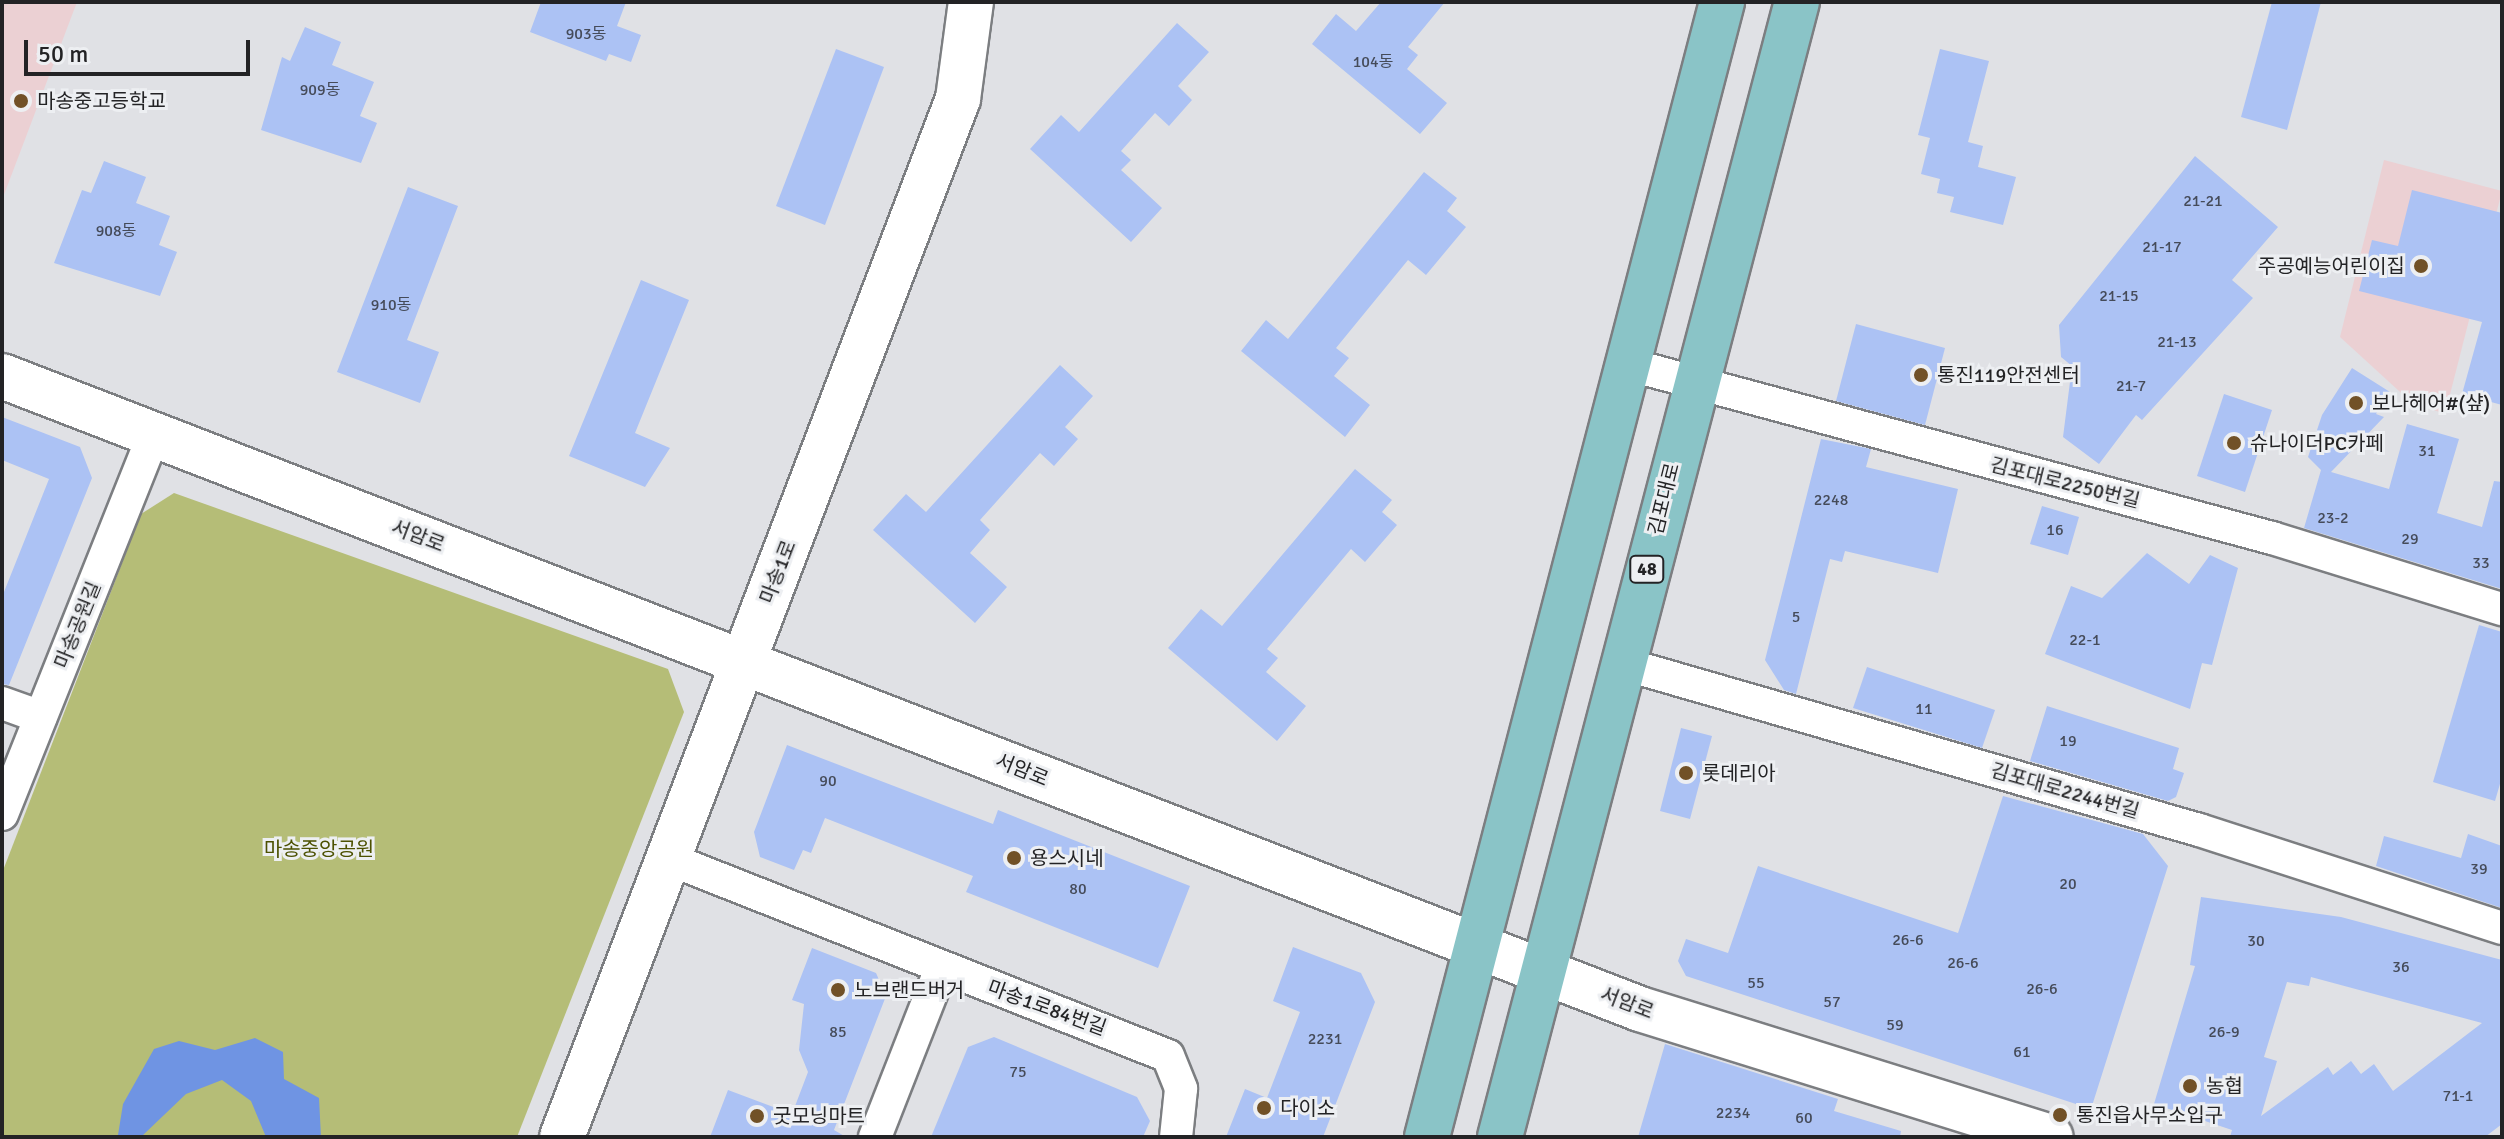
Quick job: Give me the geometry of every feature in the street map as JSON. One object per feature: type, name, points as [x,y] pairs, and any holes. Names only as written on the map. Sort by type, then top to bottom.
[{"type":"main road","points":[[1427,1137],[1722,2]]},
{"type":"main road","name":"김포대로","points":[[1500,1137],[1624,664],[1693,381],[1797,2]]},
{"type":"street","name":"마송1로","points":[[562,1137],[958,99],[971,2]]},
{"type":"street","name":"김포대로2250번길","points":[[1627,364],[1693,381],[1782,411],[2272,538],[2502,609]]},
{"type":"street","name":"서암로","points":[[2,376],[153,437],[744,659],[1476,947],[1544,968],[1640,1009],[2051,1137]]},
{"type":"street","name":"마송공원길","points":[[2,814],[153,437]]},
{"type":"street","name":"김포대로2244번길","points":[[1624,664],[2199,830],[2502,928]]},
{"type":"street","points":[[2,703],[41,717]]},
{"type":"street","name":"마송1로84번길","points":[[669,859],[941,969],[1168,1056],[1181,1089],[1176,1137]]},
{"type":"street","points":[[875,1137],[941,969]]},
{"type":"shaded area","name":"마송중고등학교","points":[[2,2],[77,2],[2,200]]},
{"type":"shaded area","name":"주공예능어린이집","points":[[2384,160],[2502,191],[2445,414],[2411,402],[2340,337]]},
{"type":"green space","name":"마송중앙공원","points":[[174,493],[668,669],[684,712],[517,1137],[2,1137],[2,873],[141,514]]},
{"type":"water","points":[[255,1038],[283,1052],[284,1079],[319,1098],[321,1137],[266,1137],[251,1101],[222,1080],[186,1094],[142,1136],[118,1135],[123,1104],[154,1049],[179,1041],[215,1050]]},
{"type":"building","points":[[541,2],[626,2],[617,26],[641,35],[631,62],[609,54],[606,61],[530,32]]},
{"type":"building","points":[[1381,2],[1445,2],[1408,47],[1418,55],[1407,69],[1447,103],[1420,134],[1312,44],[1336,14],[1356,31]]},
{"type":"building","points":[[2272,2],[2321,2],[2287,130],[2241,117]]},
{"type":"building","points":[[1177,23],[1209,52],[1178,86],[1192,100],[1169,126],[1155,113],[1121,151],[1131,160],[1121,170],[1162,208],[1131,242],[1030,149],[1061,115],[1079,132]]},
{"type":"building","points":[[305,27],[341,42],[332,65],[374,82],[360,116],[377,123],[361,163],[261,130],[282,57],[290,61]]},
{"type":"building","points":[[836,49],[884,67],[825,225],[776,206]]},
{"type":"building","points":[[1940,49],[1989,61],[1968,142],[1983,146],[1978,167],[2016,177],[2003,225],[1950,212],[1954,197],[1937,193],[1940,179],[1921,174],[1930,138],[1918,135]]},
{"type":"building","points":[[2195,156],[2278,227],[2232,280],[2253,298],[2142,420],[2136,415],[2099,464],[2063,437],[2072,366],[2061,357],[2059,325]]},
{"type":"building","points":[[104,161],[146,177],[136,203],[170,216],[159,245],[177,252],[160,296],[54,263],[82,190],[91,193]]},
{"type":"building","points":[[1424,172],[1457,198],[1447,211],[1466,227],[1426,275],[1408,260],[1336,348],[1349,358],[1334,376],[1370,405],[1345,437],[1241,351],[1266,320],[1288,339]]},
{"type":"building","points":[[408,187],[458,206],[407,340],[439,352],[420,403],[337,372]]},
{"type":"building","points":[[2412,190],[2502,213],[2502,405],[2462,394],[2482,322],[2359,291],[2372,240],[2398,246]]},
{"type":"building","points":[[641,280],[689,300],[635,433],[670,448],[645,487],[569,456]]},
{"type":"building","points":[[1856,324],[1945,348],[1925,425],[1836,401]]},
{"type":"building","points":[[1060,365],[1093,396],[1065,427],[1078,439],[1054,466],[1040,453],[980,520],[990,530],[970,553],[1007,587],[975,623],[873,530],[906,494],[926,512]]},
{"type":"building","points":[[2352,368],[2390,392],[2376,414],[2384,417],[2331,472],[2389,489],[2407,424],[2459,439],[2437,513],[2482,527],[2494,481],[2502,482],[2502,589],[2304,528],[2321,470],[2308,457],[2322,415]]},
{"type":"building","name":"슈나이더PC카페","points":[[2224,394],[2272,410],[2245,492],[2197,476]]},
{"type":"building","points":[[2,417],[80,447],[92,478],[9,685],[2,684],[2,597],[49,479],[2,460]]},
{"type":"building","points":[[1821,439],[1871,449],[1866,467],[1958,489],[1938,573],[1845,551],[1842,562],[1830,559],[1796,694],[1784,690],[1765,660]]},
{"type":"building","points":[[1355,469],[1392,500],[1382,512],[1397,525],[1365,562],[1351,549],[1267,649],[1278,658],[1266,672],[1306,706],[1277,741],[1168,648],[1201,609],[1222,626]]},
{"type":"building","points":[[2042,506],[2079,517],[2068,555],[2030,544]]},
{"type":"building","points":[[2147,553],[2189,584],[2210,555],[2238,568],[2212,665],[2202,663],[2190,709],[2045,654],[2071,586],[2102,598]]},
{"type":"building","points":[[2479,625],[2502,632],[2502,777],[2495,801],[2433,782]]},
{"type":"building","points":[[1867,667],[1995,710],[1982,748],[1853,708]]},
{"type":"building","points":[[2047,706],[2179,748],[2173,769],[2184,773],[2176,797],[2168,801],[2030,761]]},
{"type":"building","points":[[1681,728],[1712,736],[1690,819],[1660,811]]},
{"type":"building","points":[[787,745],[993,824],[998,810],[1190,886],[1158,968],[966,892],[973,876],[825,818],[811,853],[803,850],[794,870],[760,857],[754,832]]},
{"type":"building","points":[[2003,796],[2143,834],[2168,866],[2091,1109],[1686,976],[1678,961],[1686,939],[1728,953],[1758,866],[1958,933]]},
{"type":"building","points":[[2468,834],[2502,846],[2502,908],[2376,866],[2384,836],[2461,858]]},
{"type":"building","points":[[2201,897],[2341,917],[2502,960],[2502,1124],[2485,1137],[2230,1137],[2232,1130],[2154,1104],[2195,966],[2190,965]],"holes":[[[2311,977],[2482,1023],[2393,1091],[2374,1064],[2361,1074],[2351,1061],[2333,1075],[2328,1067],[2261,1116],[2277,1061],[2264,1057],[2287,982],[2309,986]]]},
{"type":"building","points":[[1293,947],[1361,973],[1375,1002],[1323,1137],[1226,1137],[1245,1089],[1267,1098],[1300,1012],[1273,1001]]},
{"type":"building","points":[[812,948],[876,973],[886,996],[834,1130],[846,1137],[710,1137],[728,1090],[792,1114],[808,1072],[799,1050],[804,1004],[792,1000]]},
{"type":"building","points":[[994,1037],[1137,1097],[1150,1121],[1143,1137],[931,1137],[968,1047]]},
{"type":"building","points":[[1665,1044],[1838,1099],[1834,1111],[1901,1131],[1900,1137],[1638,1137]]},
{"type":"place","name":"마송중고등학교","points":[[21,101]]},
{"type":"place","name":"주공예능어린이집","points":[[2421,266]]},
{"type":"place","name":"통진119안전센터","points":[[1921,375]]},
{"type":"place","name":"보나헤어#(샾)","points":[[2356,403]]},
{"type":"place","name":"슈나이더PC카페","points":[[2234,443]]},
{"type":"place","name":"롯데리아","points":[[1686,773]]},
{"type":"place","name":"용스시네","points":[[1014,858]]},
{"type":"place","name":"노브랜드버거","points":[[838,990]]},
{"type":"place","name":"농협","points":[[2190,1086]]},
{"type":"place","name":"다이소","points":[[1264,1108]]},
{"type":"place","name":"통진읍사무소입구","points":[[2060,1115]]},
{"type":"place","name":"굿모닝마트","points":[[757,1116]]}]
